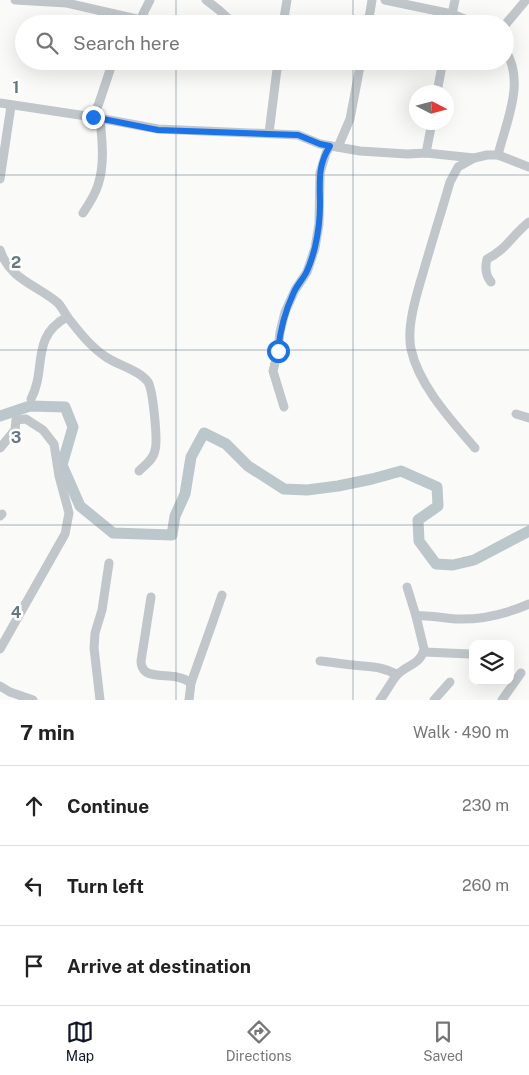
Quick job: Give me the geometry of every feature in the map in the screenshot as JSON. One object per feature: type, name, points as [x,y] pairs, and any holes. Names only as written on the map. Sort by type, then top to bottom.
[{"type":"street","points":[[15,0],[68,2],[114,15]]},
{"type":"street","points":[[142,15],[150,0]]},
{"type":"street","points":[[206,0],[224,15]]},
{"type":"street","points":[[284,15],[287,0]]},
{"type":"street","points":[[370,15],[372,0]]},
{"type":"street","points":[[385,0],[452,14],[455,0]]},
{"type":"street","points":[[513,15],[526,0]]},
{"type":"street","points":[[498,155],[513,100],[514,66]]},
{"type":"street","points":[[83,213],[98,186],[101,173],[102,157],[96,118],[110,70]]},
{"type":"street","points":[[269,133],[277,70]]},
{"type":"street","points":[[284,408],[273,371],[280,332],[285,312],[295,290],[307,272],[315,248],[319,224],[320,173],[326,153],[334,146],[350,119],[359,70]]},
{"type":"street","points":[[438,85],[441,70]]},
{"type":"street","points":[[0,103],[158,130],[298,135],[320,144],[360,151],[407,154],[426,153],[474,158]]},
{"type":"street","points":[[0,179],[10,106]]},
{"type":"street","points":[[426,153],[430,130]]},
{"type":"street","points":[[476,448],[445,413],[428,388],[414,360],[410,335],[413,312],[450,182],[458,167],[474,158],[487,155],[498,155],[529,166]]},
{"type":"street","points":[[490,282],[487,278],[487,259],[502,250],[521,228],[529,222]]},
{"type":"street","points":[[0,250],[12,270],[25,282],[59,304],[91,346],[107,358],[142,376],[148,383],[153,398],[155,452],[152,458],[139,471]]},
{"type":"street","points":[[31,399],[37,388],[40,359],[45,339],[59,322],[68,317]]},
{"type":"street","points":[[516,414],[529,418]]},
{"type":"street","points":[[0,448],[15,430],[16,420],[26,419],[43,430],[54,444],[59,476],[69,513],[65,534],[0,650]]},
{"type":"street","points":[[100,700],[94,648],[95,633],[102,610],[109,563]]},
{"type":"street","points":[[380,700],[397,675],[420,659],[424,652],[407,587]]},
{"type":"street","points":[[189,700],[190,683],[222,595]]},
{"type":"street","points":[[151,597],[140,661],[142,668],[145,672],[152,674],[185,678],[190,683]]},
{"type":"street","points":[[416,616],[431,615],[455,619],[483,618],[529,604]]},
{"type":"street","points":[[424,652],[469,654]]},
{"type":"street","points":[[320,661],[376,667],[389,670],[397,675]]},
{"type":"street","points":[[502,700],[521,674]]},
{"type":"street","points":[[434,700],[450,682]]},
{"type":"street","points":[[0,686],[10,692],[33,700]]},
{"type":"waterway","points":[[0,416],[30,406],[65,407],[73,427],[62,465],[80,506],[113,533],[172,535],[175,516],[185,494],[191,457],[204,433],[226,444],[248,466],[284,489],[307,490],[338,486],[401,471],[437,487],[438,506],[418,520],[419,541],[436,564],[453,565],[474,560],[529,531]]},
{"type":"route","points":[[93,117],[158,130],[298,135],[330,146],[320,173],[319,224],[315,248],[307,272],[295,290],[285,312],[278,351]]}]
